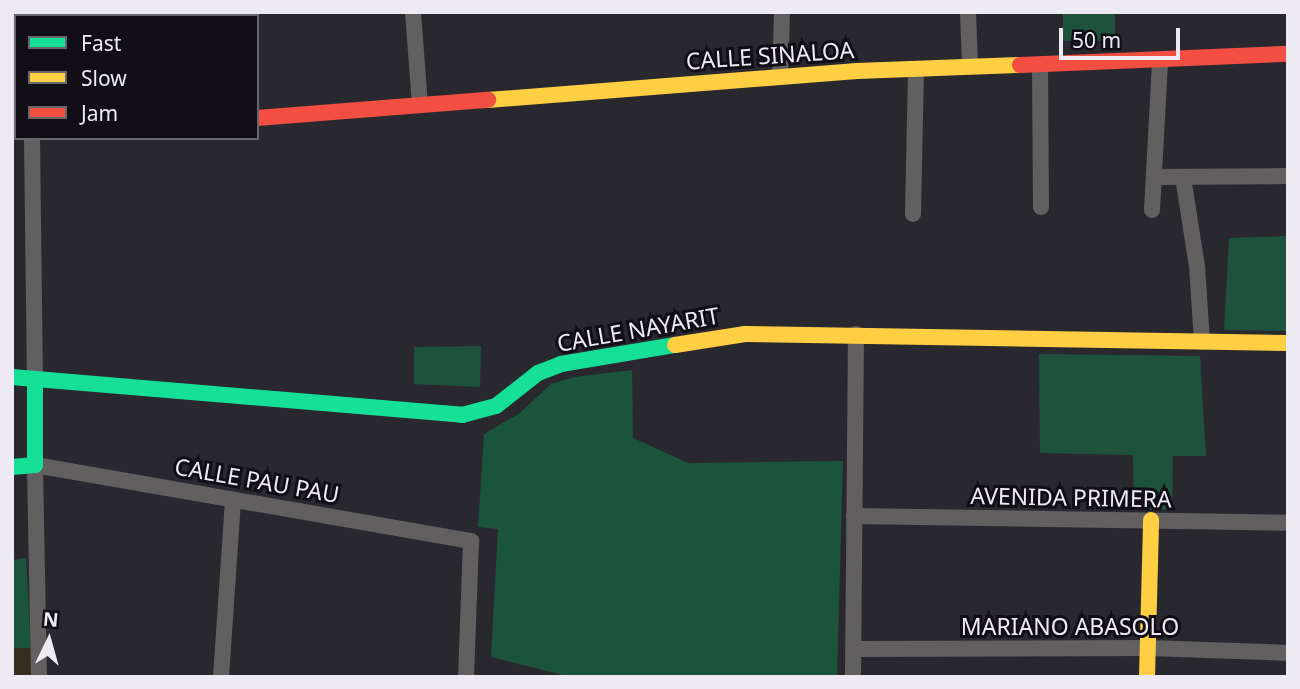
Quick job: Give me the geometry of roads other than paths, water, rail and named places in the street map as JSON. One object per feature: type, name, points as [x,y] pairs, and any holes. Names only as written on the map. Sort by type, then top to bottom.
[{"type":"street","points":[[91,14],[116,12]]},
{"type":"street","points":[[414,12],[420,105]]},
{"type":"street","points":[[780,77],[782,12]]},
{"type":"street","points":[[968,12],[970,66]]},
{"type":"street","name":"CALLE SINALOA","points":[[259,118],[780,77],[970,66],[1288,54]]},
{"type":"street","points":[[1152,210],[1160,60]]},
{"type":"street","points":[[1040,65],[1041,207]]},
{"type":"street","points":[[913,214],[916,69]]},
{"type":"street","points":[[32,140],[39,677]]},
{"type":"street","points":[[1155,177],[1288,176]]},
{"type":"street","points":[[1183,177],[1197,266],[1202,342]]},
{"type":"street","name":"CALLE NAYARIT","points":[[12,377],[462,415],[496,406],[538,373],[611,354],[745,334],[1288,343]]},
{"type":"street","points":[[853,677],[856,334]]},
{"type":"street","points":[[12,467],[35,465]]},
{"type":"street","name":"CALLE PAU PAU","points":[[35,465],[471,541],[466,677]]},
{"type":"street","points":[[221,677],[233,499]]},
{"type":"street","name":"AVENIDA PRIMERA","points":[[854,516],[1288,523]]},
{"type":"street","points":[[1147,677],[1151,520]]},
{"type":"street","name":"MARIANO ABASOLO","points":[[853,649],[1148,648],[1288,653]]}]
